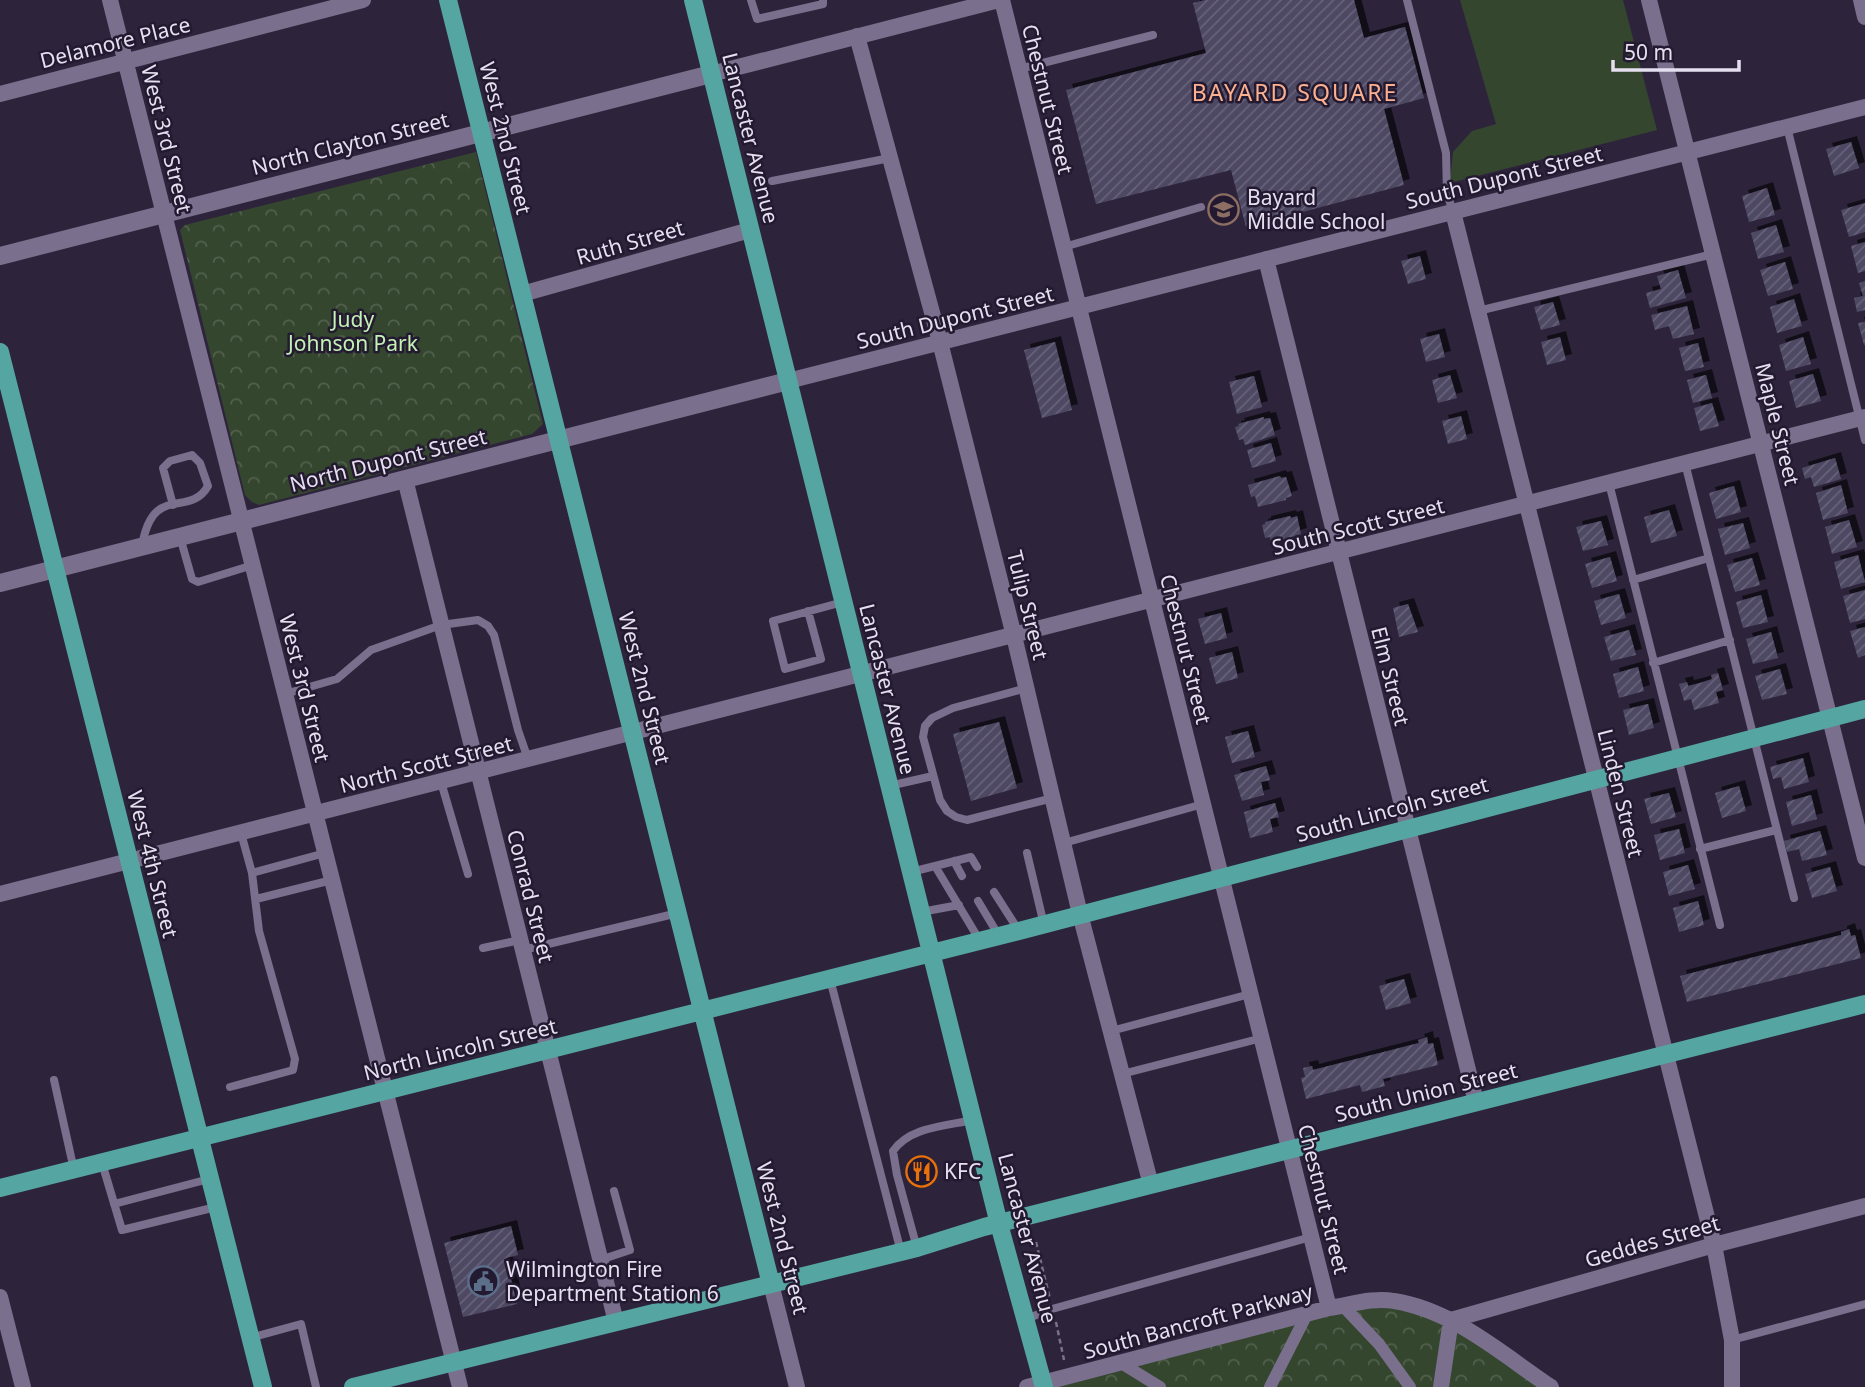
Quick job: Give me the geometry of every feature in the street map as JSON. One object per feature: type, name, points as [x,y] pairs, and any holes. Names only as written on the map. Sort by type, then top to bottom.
[{"type":"main road","name":"West 2nd Street","points":[[448,0],[771,1284]]},
{"type":"main road","name":"Lancaster Avenue","points":[[692,0],[999,1224],[1026,1319],[1038,1386]]},
{"type":"main road","name":"West 4th Street","points":[[0,352],[262,1387]]},
{"type":"main road","name":"South Lincoln Street","points":[[931,953],[1865,709]]},
{"type":"main road","name":"North Lincoln Street","points":[[0,1188],[931,953]]},
{"type":"main road","name":"South Union Street","points":[[354,1387],[909,1250],[999,1224],[1865,1004]]},
{"type":"street","name":"West 3rd Street","points":[[110,0],[460,1387]]},
{"type":"street","name":"Delamore Place","points":[[0,94],[363,0]]},
{"type":"street","points":[[711,74],[1000,0]]},
{"type":"street","name":"Chestnut Street","points":[[1000,0],[1311,1237],[1336,1307]]},
{"type":"street","name":"Maple Street","points":[[1649,0],[1865,858]]},
{"type":"street","points":[[1861,0],[1865,17]]},
{"type":"street","name":"Tulip Street","points":[[857,36],[940,342],[1027,688],[1080,914],[1151,1185]]},
{"type":"street","name":"North Clayton Street","points":[[0,256],[711,74]]},
{"type":"street","name":"South Dupont Street","points":[[788,381],[1865,107]]},
{"type":"street","name":"Linden Street","points":[[1453,212],[1714,1245],[1732,1340],[1732,1387]]},
{"type":"street","name":"Ruth Street","points":[[522,294],[750,230]]},
{"type":"street","name":"Elm Street","points":[[1266,260],[1476,1102]]},
{"type":"street","name":"North Dupont Street","points":[[0,583],[788,381]]},
{"type":"street","name":"South Scott Street","points":[[862,675],[1862,418]]},
{"type":"street","name":"Conrad Street","points":[[405,479],[548,1050],[586,1189],[616,1322]]},
{"type":"street","name":"North Scott Street","points":[[0,894],[862,675]]},
{"type":"street","name":"Geddes Street","points":[[1451,1320],[1714,1245],[1865,1206]]},
{"type":"street","name":"West 2nd Street","points":[[771,1284],[797,1387]]},
{"type":"street","points":[[0,1297],[23,1387]]},
{"type":"street","name":"South Bancroft Parkway","points":[[1038,1386],[1336,1307],[1394,1300],[1451,1320],[1551,1387]]},
{"type":"street","points":[[1336,1307],[1379,1344],[1410,1387]]},
{"type":"street","points":[[1270,1387],[1306,1316]]},
{"type":"street","points":[[1441,1387],[1451,1320]]},
{"type":"street","points":[[1121,1363],[1160,1387]]},
{"type":"lane","points":[[751,0],[757,19],[823,4],[822,0]]},
{"type":"lane","points":[[1407,0],[1446,153],[1447,193],[1453,212]]},
{"type":"lane","points":[[1019,69],[1153,35]]},
{"type":"lane","points":[[1787,127],[1862,418],[1865,440]]},
{"type":"lane","points":[[772,180],[890,158]]},
{"type":"lane","points":[[1064,247],[1200,207]]},
{"type":"lane","points":[[1478,311],[1713,254]]},
{"type":"lane","points":[[142,546],[145,526],[151,515],[159,509],[173,505],[201,495],[208,486],[197,457],[170,461],[164,465],[173,505]]},
{"type":"lane","points":[[1685,463],[1794,898]]},
{"type":"lane","points":[[1609,483],[1720,925]]},
{"type":"lane","points":[[180,537],[192,579],[198,582],[253,565]]},
{"type":"lane","points":[[1633,580],[1709,558]]},
{"type":"lane","points":[[808,611],[821,659],[785,669],[773,621],[808,611],[843,602]]},
{"type":"lane","points":[[285,694],[337,679],[370,650],[441,625],[478,620],[488,626],[494,635],[528,760]]},
{"type":"lane","points":[[1653,663],[1730,640]]},
{"type":"lane","points":[[1027,688],[953,708],[932,718],[925,726],[923,737],[940,800],[947,811],[956,817],[967,820],[1053,798]]},
{"type":"lane","points":[[889,786],[933,775]]},
{"type":"lane","points":[[441,782],[468,874]]},
{"type":"lane","points":[[1063,843],[1203,804]]},
{"type":"lane","points":[[1700,849],[1776,830]]},
{"type":"lane","points":[[230,1087],[293,1070],[295,1059],[259,931],[252,873],[241,833]]},
{"type":"lane","points":[[252,873],[325,853]]},
{"type":"lane","points":[[1027,853],[1044,925]]},
{"type":"lane","points":[[911,872],[971,857],[978,867]]},
{"type":"lane","points":[[954,861],[962,876]]},
{"type":"lane","points":[[935,866],[980,941]]},
{"type":"lane","points":[[256,899],[332,880]]},
{"type":"lane","points":[[994,892],[1019,931]]},
{"type":"lane","points":[[978,901],[999,936]]},
{"type":"lane","points":[[921,912],[959,905]]},
{"type":"lane","points":[[483,948],[522,945],[678,913]]},
{"type":"lane","points":[[830,979],[909,1250]]},
{"type":"lane","points":[[1111,1031],[1251,994]]},
{"type":"lane","points":[[1122,1074],[1262,1038]]},
{"type":"lane","points":[[54,1080],[74,1170]]},
{"type":"lane","points":[[909,1250],[893,1151],[900,1140],[910,1134],[973,1120]]},
{"type":"lane","points":[[102,1163],[122,1230],[216,1207]]},
{"type":"lane","points":[[114,1204],[209,1179]]},
{"type":"lane","points":[[600,1260],[630,1251],[614,1191]]},
{"type":"lane","points":[[1026,1319],[1052,1309],[1311,1237]]},
{"type":"lane","points":[[1732,1340],[1865,1304]]},
{"type":"lane","points":[[250,1338],[301,1324],[316,1387]]},
{"type":"green space","points":[[1460,0],[1623,0],[1657,130],[1450,183],[1453,152],[1472,131],[1496,124]]},
{"type":"green space","name":"Judy Johnson Park","points":[[476,152],[543,424],[532,434],[259,505],[252,502],[245,495],[180,230],[185,225]]},
{"type":"green space","points":[[1374,1301],[1420,1308],[1551,1387],[1027,1387]]},
{"type":"building","name":"Bayard Middle School","points":[[1205,0],[1354,0],[1364,38],[1405,27],[1424,98],[1384,109],[1404,185],[1246,227],[1231,170],[1096,204],[1066,90],[1206,53],[1193,3]]},
{"type":"building","points":[[1851,142],[1859,168],[1834,176],[1826,149]]},
{"type":"building","points":[[1767,188],[1775,215],[1749,222],[1742,196]]},
{"type":"building","points":[[1865,203],[1865,232],[1849,237],[1841,210]]},
{"type":"building","points":[[1776,225],[1784,252],[1758,259],[1751,233]]},
{"type":"building","points":[[1865,242],[1865,271],[1858,273],[1851,246]]},
{"type":"building","points":[[1420,256],[1426,279],[1408,284],[1401,261]]},
{"type":"building","points":[[1785,262],[1793,289],[1768,296],[1760,270]]},
{"type":"building","points":[[1678,270],[1686,298],[1650,308],[1646,293],[1661,289],[1657,276]]},
{"type":"building","points":[[1865,281],[1865,310],[1857,312],[1854,298],[1863,296],[1859,283]]},
{"type":"building","points":[[1794,299],[1802,326],[1777,333],[1770,307]]},
{"type":"building","points":[[1553,302],[1560,325],[1541,330],[1534,307]]},
{"type":"building","points":[[1687,306],[1694,334],[1673,339],[1669,326],[1655,330],[1651,315]]},
{"type":"building","points":[[1865,322],[1865,345],[1864,345],[1858,323]]},
{"type":"building","points":[[1439,334],[1445,357],[1426,362],[1420,339]]},
{"type":"building","points":[[1560,337],[1566,360],[1547,365],[1541,342]]},
{"type":"building","points":[[1803,337],[1811,364],[1786,371],[1779,345]]},
{"type":"building","points":[[1055,342],[1072,410],[1042,418],[1024,350]]},
{"type":"building","points":[[1698,343],[1704,367],[1685,371],[1679,348]]},
{"type":"building","points":[[1813,374],[1821,401],[1796,408],[1789,381]]},
{"type":"building","points":[[1450,375],[1457,398],[1438,403],[1432,380]]},
{"type":"building","points":[[1706,375],[1712,398],[1693,403],[1687,380]]},
{"type":"building","points":[[1254,376],[1262,407],[1237,414],[1229,382]]},
{"type":"building","points":[[1712,403],[1719,426],[1700,431],[1694,408]]},
{"type":"building","points":[[1461,416],[1467,439],[1448,444],[1442,421]]},
{"type":"building","points":[[1270,418],[1275,435],[1245,445],[1243,439],[1239,440],[1235,427],[1239,426],[1238,424]]},
{"type":"building","points":[[1271,443],[1276,461],[1252,468],[1247,450]]},
{"type":"building","points":[[1835,458],[1841,479],[1814,487],[1811,477],[1805,479],[1802,468]]},
{"type":"building","points":[[1280,476],[1286,477],[1292,496],[1258,507],[1255,496],[1251,497],[1248,485]]},
{"type":"building","points":[[1841,485],[1848,513],[1823,520],[1816,493]]},
{"type":"building","points":[[1734,486],[1741,512],[1716,519],[1709,493]]},
{"type":"building","points":[[1669,510],[1677,536],[1651,543],[1644,517]]},
{"type":"building","points":[[1297,516],[1301,534],[1271,543],[1270,537],[1265,538],[1262,525],[1265,522]]},
{"type":"building","points":[[1849,520],[1857,547],[1832,554],[1825,527]]},
{"type":"building","points":[[1601,521],[1608,545],[1583,551],[1576,527]]},
{"type":"building","points":[[1743,523],[1750,548],[1725,555],[1718,529]]},
{"type":"building","points":[[1858,555],[1865,582],[1841,589],[1834,562]]},
{"type":"building","points":[[1610,557],[1617,581],[1592,588],[1585,564]]},
{"type":"building","points":[[1752,558],[1760,585],[1735,592],[1727,565]]},
{"type":"building","points":[[1865,590],[1865,619],[1850,623],[1843,596]]},
{"type":"building","points":[[1619,594],[1626,618],[1601,625],[1594,601]]},
{"type":"building","points":[[1761,595],[1768,622],[1743,628],[1736,602]]},
{"type":"building","points":[[1408,604],[1418,632],[1399,637],[1393,608]]},
{"type":"building","points":[[1221,613],[1227,638],[1205,644],[1198,619]]},
{"type":"building","points":[[1865,627],[1865,655],[1858,658],[1850,631]]},
{"type":"building","points":[[1629,630],[1636,655],[1611,661],[1604,637]]},
{"type":"building","points":[[1771,632],[1778,658],[1753,664],[1746,639]]},
{"type":"building","points":[[1232,652],[1238,678],[1216,684],[1209,658]]},
{"type":"building","points":[[1638,667],[1644,691],[1619,698],[1613,674]]},
{"type":"building","points":[[1780,669],[1787,694],[1762,700],[1755,676]]},
{"type":"building","points":[[1718,673],[1723,690],[1716,692],[1719,703],[1694,710],[1691,699],[1684,701],[1679,684],[1687,682],[1688,686],[1700,683],[1712,679],[1711,675]]},
{"type":"building","points":[[1648,704],[1654,728],[1629,735],[1623,710]]},
{"type":"building","points":[[999,722],[1017,788],[971,801],[953,734]]},
{"type":"building","points":[[1248,731],[1255,757],[1232,763],[1225,737]]},
{"type":"building","points":[[1803,758],[1809,782],[1784,789],[1781,777],[1773,779],[1770,767]]},
{"type":"building","points":[[1266,766],[1270,780],[1261,782],[1264,795],[1242,801],[1234,775]]},
{"type":"building","points":[[1739,786],[1746,811],[1722,818],[1715,793]]},
{"type":"building","points":[[1669,793],[1676,817],[1651,824],[1644,799]]},
{"type":"building","points":[[1811,795],[1817,819],[1792,826],[1786,802]]},
{"type":"building","points":[[1275,803],[1279,817],[1270,819],[1273,832],[1250,838],[1244,812]]},
{"type":"building","points":[[1679,829],[1685,853],[1660,860],[1654,835]]},
{"type":"building","points":[[1820,831],[1827,855],[1802,861],[1799,849],[1787,852],[1784,841]]},
{"type":"building","points":[[1688,865],[1695,889],[1669,896],[1663,872]]},
{"type":"building","points":[[1830,867],[1837,891],[1812,898],[1805,874]]},
{"type":"building","points":[[1698,901],[1704,925],[1679,932],[1673,908]]},
{"type":"building","points":[[1849,929],[1851,936],[1855,935],[1861,958],[1687,1002],[1680,976],[1841,935],[1841,932]]},
{"type":"building","points":[[1404,979],[1411,1003],[1386,1010],[1379,986]]},
{"type":"building","points":[[1427,1037],[1428,1044],[1433,1043],[1438,1065],[1383,1079],[1385,1086],[1362,1092],[1360,1085],[1306,1099],[1301,1078],[1305,1077],[1303,1068],[1312,1066],[1313,1070],[1419,1043],[1418,1040]]},
{"type":"building","name":"Wilmington Fire Department Station 6","points":[[511,1226],[518,1255],[506,1258],[517,1304],[463,1317],[444,1243]]},
{"type":"place","name":"Bayard Middle School","points":[[1224,209]]},
{"type":"place","name":"KFC","points":[[921,1171]]},
{"type":"place","name":"Wilmington Fire Department Station 6","points":[[483,1281]]},
{"type":"district","name":"BAYARD SQUARE","points":[[1295,92]]}]
